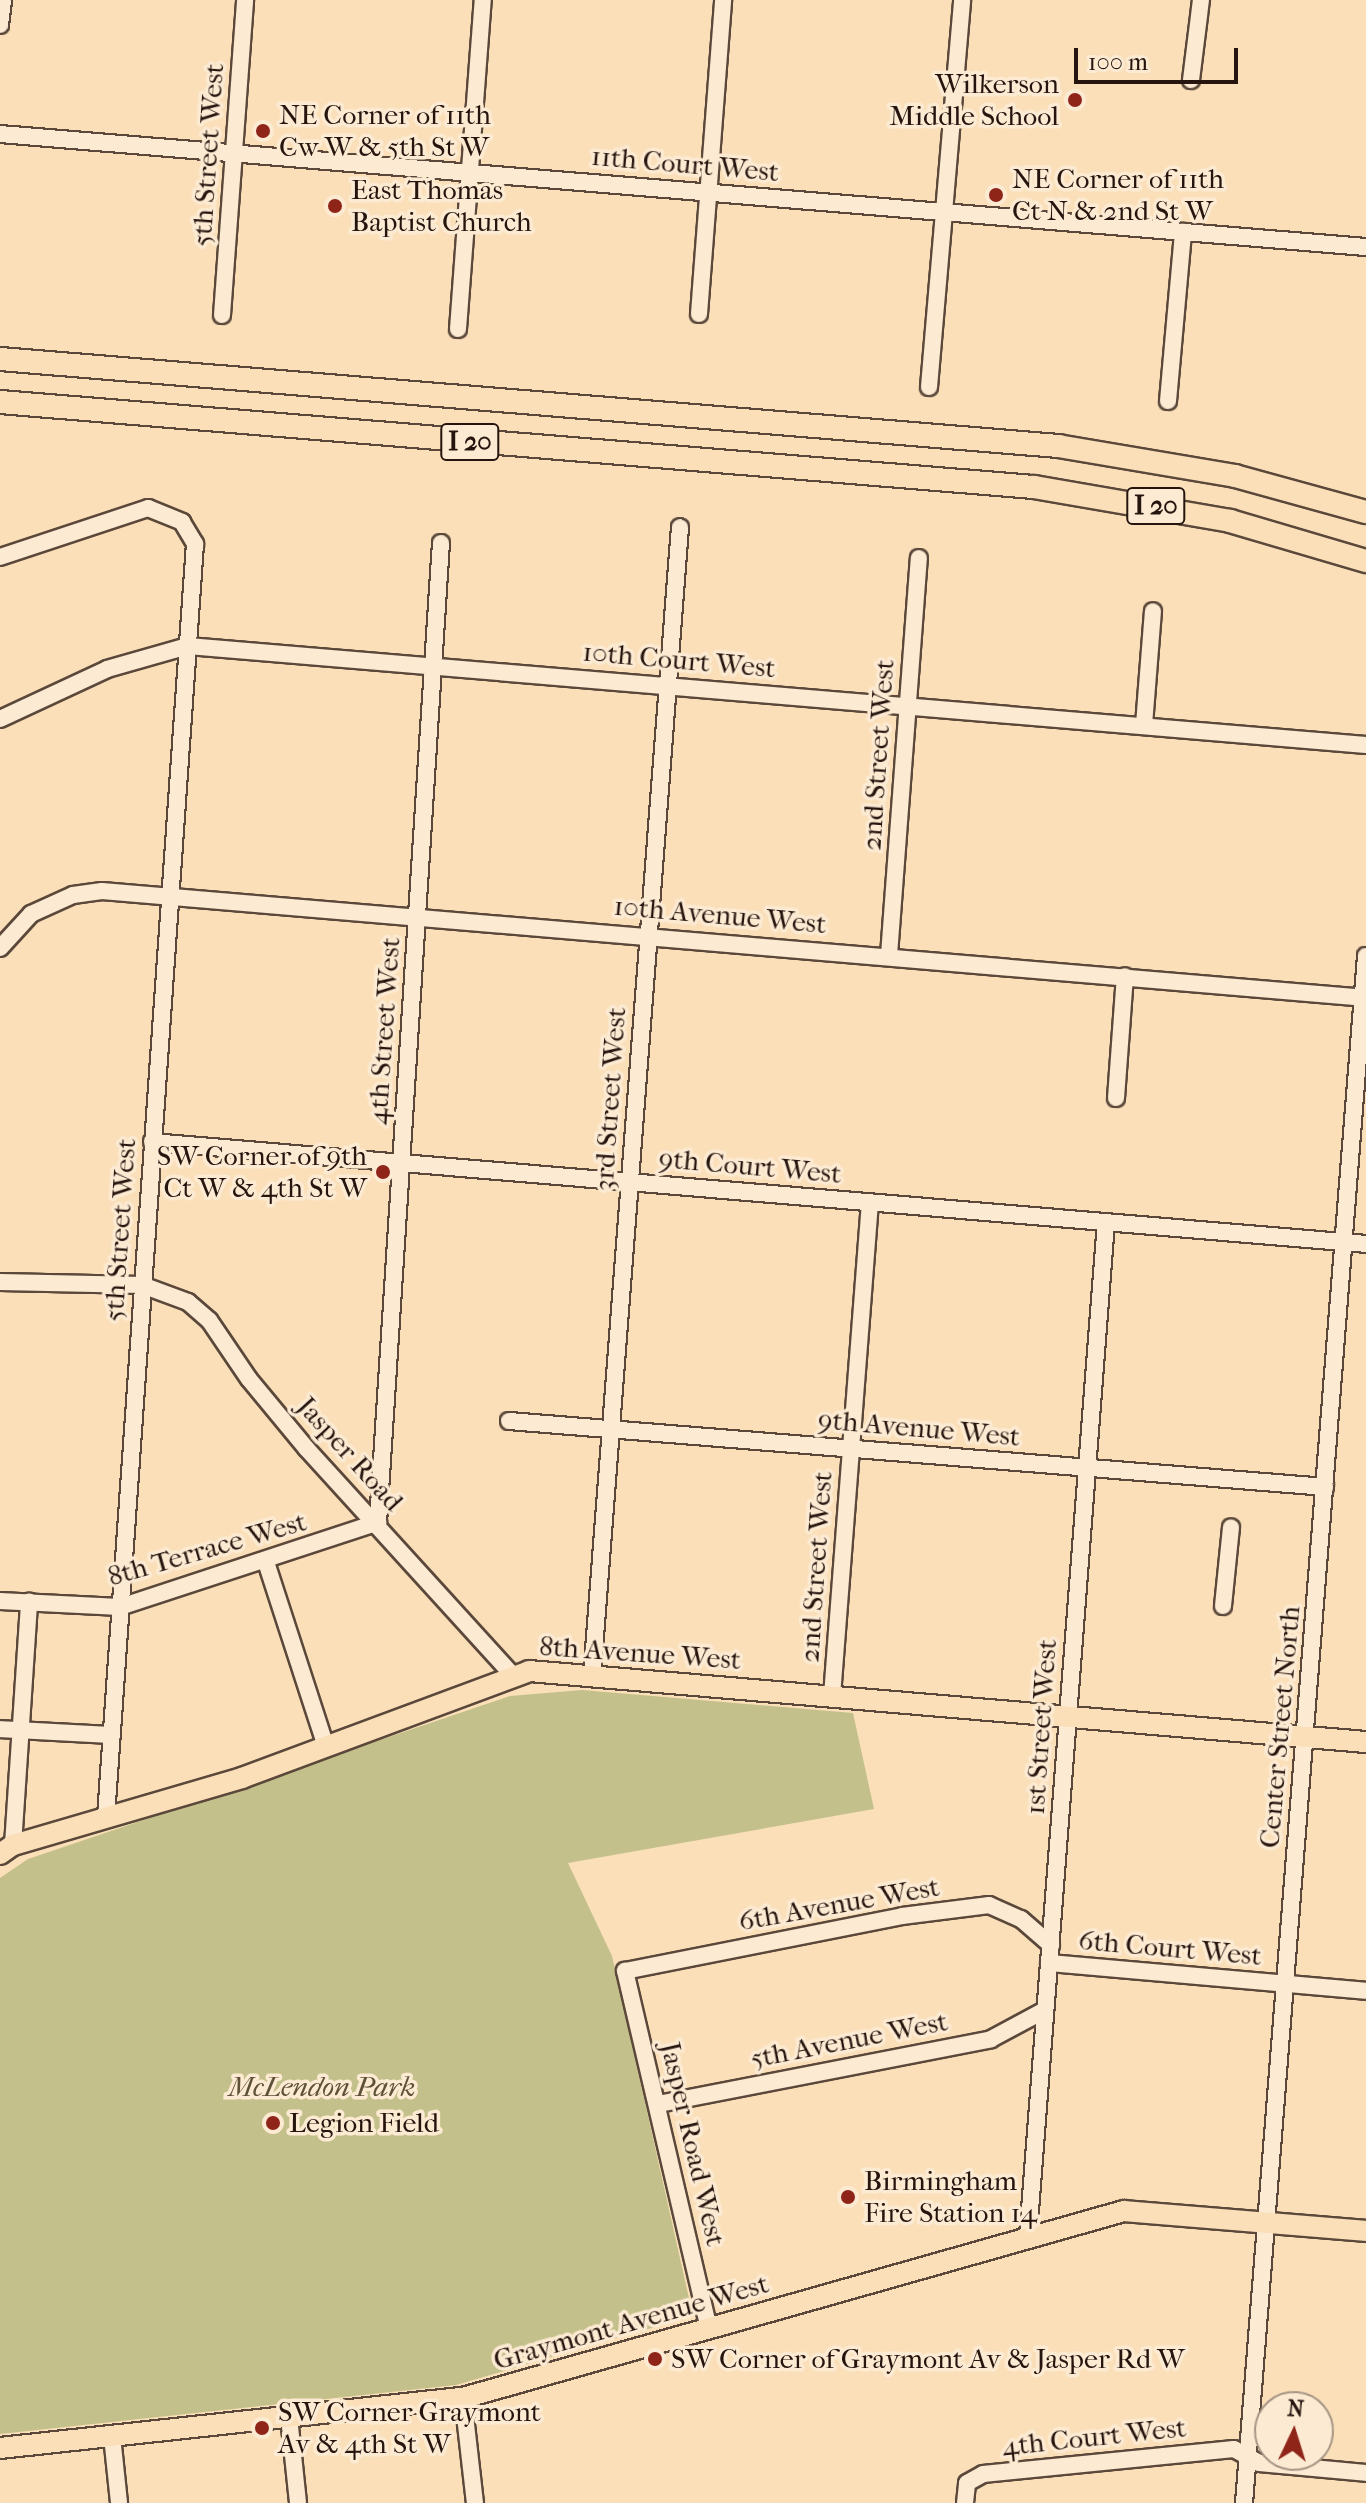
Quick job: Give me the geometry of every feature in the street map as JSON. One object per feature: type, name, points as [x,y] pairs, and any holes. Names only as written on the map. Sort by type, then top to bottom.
[{"type":"highway","points":[[0,353],[56,364]]},
{"type":"highway","name":"I 20","points":[[0,359],[1058,446],[1235,476],[1366,512]]},
{"type":"highway","name":"I 20","points":[[0,402],[1034,487],[1230,521],[1366,561]]},
{"type":"main road","name":"8th Avenue West","points":[[6,1850],[242,1778],[512,1674],[592,1676],[1366,1742]]},
{"type":"main road","name":"Graymont Avenue West","points":[[0,2448],[463,2398],[1124,2211],[1366,2231]]},
{"type":"street","points":[[0,25],[3,0]]},
{"type":"street","name":"5th Street West","points":[[222,315],[245,0]]},
{"type":"street","points":[[458,329],[483,0]]},
{"type":"street","points":[[699,314],[723,0]]},
{"type":"street","points":[[929,387],[962,0]]},
{"type":"street","points":[[1191,80],[1201,0]]},
{"type":"street","name":"11th Court West","points":[[0,134],[1366,247]]},
{"type":"street","points":[[1168,401],[1183,232]]},
{"type":"street","name":"5th Street West","points":[[0,557],[148,508],[160,509],[182,522],[195,544],[106,1818]]},
{"type":"street","name":"3rd Street West","points":[[592,1676],[680,527]]},
{"type":"street","name":"4th Street West","points":[[378,1522],[441,543]]},
{"type":"street","name":"2nd Street West","points":[[889,955],[919,558]]},
{"type":"street","points":[[1144,725],[1153,611]]},
{"type":"street","name":"10th Court West","points":[[0,719],[107,669],[188,646],[1366,745]]},
{"type":"street","name":"10th Avenue West","points":[[0,948],[31,914],[73,895],[102,891],[169,894],[889,955],[1364,998]]},
{"type":"street","name":"Center Street North","points":[[1244,2503],[1366,956]]},
{"type":"street","points":[[1116,1098],[1125,976]]},
{"type":"street","name":"9th Court West","points":[[152,1142],[1366,1244]]},
{"type":"street","name":"2nd Street West","points":[[832,1696],[870,1202]]},
{"type":"street","name":"1st Street West","points":[[1028,2236],[1106,1222]]},
{"type":"street","points":[[0,1282],[142,1285]]},
{"type":"street","name":"Jasper Road","points":[[142,1285],[167,1291],[209,1320],[249,1379],[307,1449],[378,1522],[512,1674]]},
{"type":"street","name":"9th Avenue West","points":[[509,1421],[1325,1487]]},
{"type":"street","name":"8th Terrace West","points":[[0,1601],[120,1607],[266,1562],[378,1522]]},
{"type":"street","points":[[1223,1606],[1231,1527]]},
{"type":"street","points":[[266,1562],[326,1747]]},
{"type":"street","points":[[6,1850],[20,1730],[29,1602]]},
{"type":"street","points":[[0,1729],[112,1735]]},
{"type":"street","name":"6th Avenue West","points":[[625,1971],[902,1916],[989,1905],[1021,1919],[1051,1945]]},
{"type":"street","name":"6th Court West","points":[[1049,1963],[1366,1991]]},
{"type":"street","name":"Jasper Road West","points":[[625,1971],[709,2329]]},
{"type":"street","name":"5th Avenue West","points":[[658,2104],[991,2039],[1045,2010]]},
{"type":"street","points":[[463,2398],[475,2503]]},
{"type":"street","points":[[289,2417],[298,2503]]},
{"type":"street","points":[[112,2436],[119,2503]]},
{"type":"street","name":"4th Court West","points":[[965,2503],[967,2483],[983,2474],[1234,2449],[1248,2455]]},
{"type":"street","points":[[1248,2455],[1259,2463],[1366,2473]]},
{"type":"green space","name":"McLendon Park","points":[[582,1690],[853,1713],[874,1809],[568,1863],[612,1956],[693,2316],[456,2385],[0,2434],[0,1878],[28,1859],[510,1696]]},
{"type":"place","name":"Wilkerson Middle School","points":[[1075,100]]},
{"type":"place","name":"NE Corner of 11th Cw W & 5th St W","points":[[263,131]]},
{"type":"place","name":"NE Corner of 11th Ct N & 2nd St W","points":[[996,195]]},
{"type":"place","name":"East Thomas Baptist Church","points":[[335,206]]},
{"type":"place","name":"SW Corner of 9th Ct W & 4th St W","points":[[383,1172]]},
{"type":"place","name":"Legion Field","points":[[273,2123]]},
{"type":"place","name":"Birmingham Fire Station 14","points":[[848,2197]]},
{"type":"place","name":"SW Corner of Graymont Av & Jasper Rd W","points":[[655,2359]]},
{"type":"place","name":"SW Corner Graymont Av & 4th St W","points":[[262,2428]]}]
